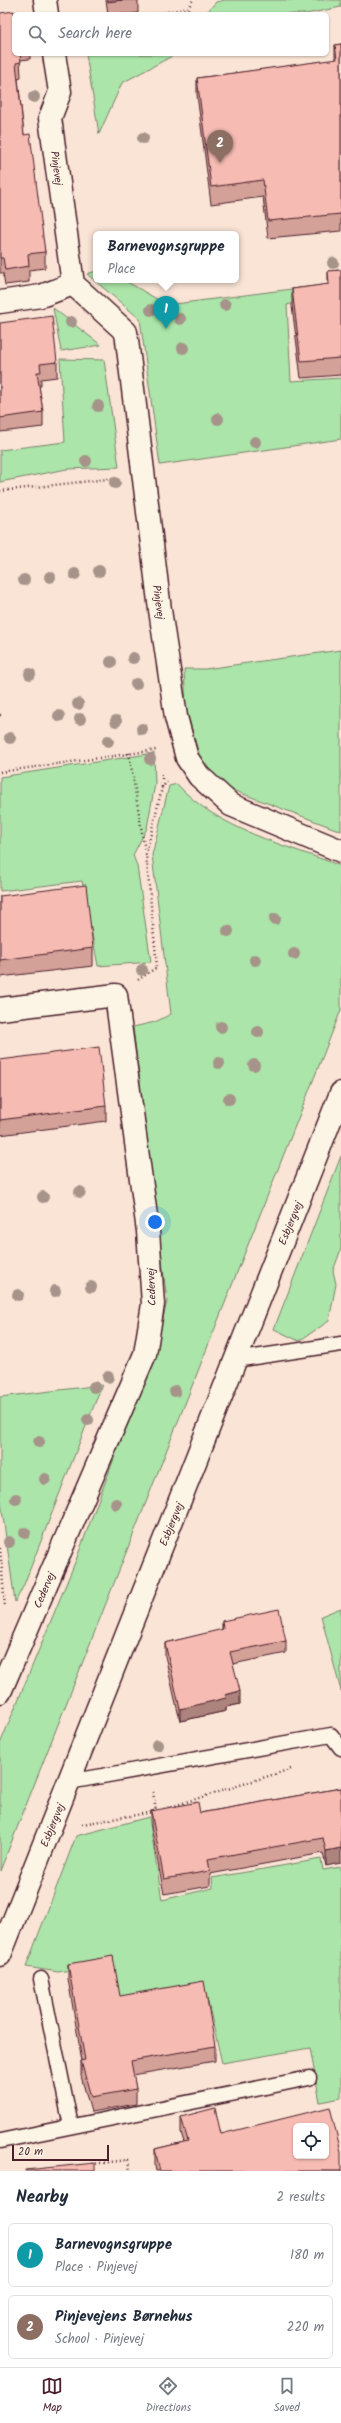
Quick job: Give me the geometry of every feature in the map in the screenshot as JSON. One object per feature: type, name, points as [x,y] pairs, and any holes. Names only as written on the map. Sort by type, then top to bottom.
[{"type":"street","points":[[45,0],[47,12]]},
{"type":"street","name":"Pinjevej","points":[[54,56],[60,92],[50,118],[73,284],[126,332],[176,718],[187,758],[199,776],[230,805],[341,850]]},
{"type":"street","points":[[0,302],[41,296],[73,284]]},
{"type":"street","points":[[0,1009],[116,995]]},
{"type":"street","name":"Cedervej","points":[[0,1692],[145,1354],[153,1304],[148,1230],[116,995]]},
{"type":"street","name":"Esbjergvej","points":[[0,1955],[341,1093]]},
{"type":"lane","points":[[235,1360],[341,1344]]},
{"type":"lane","points":[[69,1782],[331,1735],[341,1748]]},
{"type":"lane","points":[[41,1979],[71,2126]]},
{"type":"lane","points":[[0,2141],[309,2078]]},
{"type":"path","points":[[167,12],[188,8],[193,0]]},
{"type":"path","points":[[0,491],[144,474]]},
{"type":"path","points":[[0,772],[160,749]]},
{"type":"path","points":[[116,995],[157,967],[146,854],[129,753]]},
{"type":"path","points":[[162,788],[187,758]]},
{"type":"path","points":[[146,854],[162,788],[162,769]]},
{"type":"path","points":[[50,1829],[156,1811],[296,1767]]},
{"type":"path","points":[[84,2165],[128,2160],[130,2171]]},
{"type":"green space","points":[[225,0],[341,0],[341,7],[316,12],[201,12],[208,11],[216,2]]},
{"type":"green space","points":[[86,56],[172,56],[122,83],[99,134]]},
{"type":"green space","points":[[93,272],[93,279],[87,274]]},
{"type":"green space","points":[[98,283],[129,283],[167,305],[323,285],[323,295],[287,305],[291,381],[341,378],[341,439],[160,465],[140,319]]},
{"type":"green space","points":[[53,308],[101,345],[61,351]]},
{"type":"green space","points":[[60,359],[104,360],[119,467],[67,469],[0,482],[0,450],[65,442]]},
{"type":"green space","points":[[341,650],[341,831],[230,789],[201,762],[186,708],[184,669],[205,669]]},
{"type":"green space","points":[[154,753],[155,784],[147,828],[133,855],[137,866],[151,962],[98,966],[82,881],[0,891],[0,777]]},
{"type":"green space","points":[[177,784],[194,800],[232,825],[276,843],[341,866],[341,1010],[0,1871],[0,1744],[76,1560],[158,1341],[167,1301],[133,1027],[155,1022],[171,1014],[152,855],[169,786]]},
{"type":"green space","points":[[341,1156],[341,1249],[333,1271],[336,1284],[329,1321],[299,1341],[274,1329]]},
{"type":"green space","points":[[102,1385],[23,1587],[15,1602],[0,1495],[0,1397]]},
{"type":"green space","points":[[341,1608],[341,1691],[321,1616]]},
{"type":"green space","points":[[149,1817],[162,1900],[213,1888],[212,1878],[321,1859],[323,1870],[341,1867],[341,2098],[320,2102],[310,2048],[222,2063],[206,1994],[123,2007],[110,1965],[58,1972],[26,1967],[76,1836]]},
{"type":"building","points":[[108,0],[122,0],[108,2]]},
{"type":"building","points":[[14,11],[12,12],[12,56],[20,56],[21,62],[16,63],[24,135],[30,134],[45,252],[28,254],[29,266],[5,270],[3,258],[0,258],[0,13]]},
{"type":"building","points":[[341,44],[341,214],[268,221],[263,180],[211,187],[197,78],[337,59],[335,45]]},
{"type":"building","points":[[341,270],[341,358],[301,361],[292,289],[329,284],[328,271]]},
{"type":"building","points":[[52,316],[57,362],[40,364],[41,372],[37,372],[43,412],[0,418],[0,323]]},
{"type":"building","points":[[86,885],[93,948],[0,960],[0,896]]},
{"type":"building","points":[[99,1047],[106,1106],[0,1120],[0,1060]]},
{"type":"building","points":[[279,1609],[286,1641],[230,1652],[240,1691],[225,1695],[226,1698],[180,1709],[165,1643],[223,1629],[222,1621]]},
{"type":"building","points":[[341,1788],[341,1848],[326,1851],[323,1838],[208,1859],[210,1871],[164,1879],[151,1811],[198,1802],[200,1813]]},
{"type":"building","points":[[113,1956],[120,1996],[204,1981],[215,2046],[131,2061],[136,2089],[91,2097],[81,2061],[85,2060],[68,1964]]},
{"type":"building","points":[[330,2107],[341,2152],[341,2171],[160,2171],[155,2149],[188,2141],[181,2117],[215,2108],[221,2134]]},
{"type":"building","points":[[95,2163],[95,2171],[25,2171],[25,2170]]},
{"type":"place","name":"Pinjevejens Børnehus","points":[[220,163]]},
{"type":"place","name":"Barnevognsgruppe","points":[[166,329]]}]
